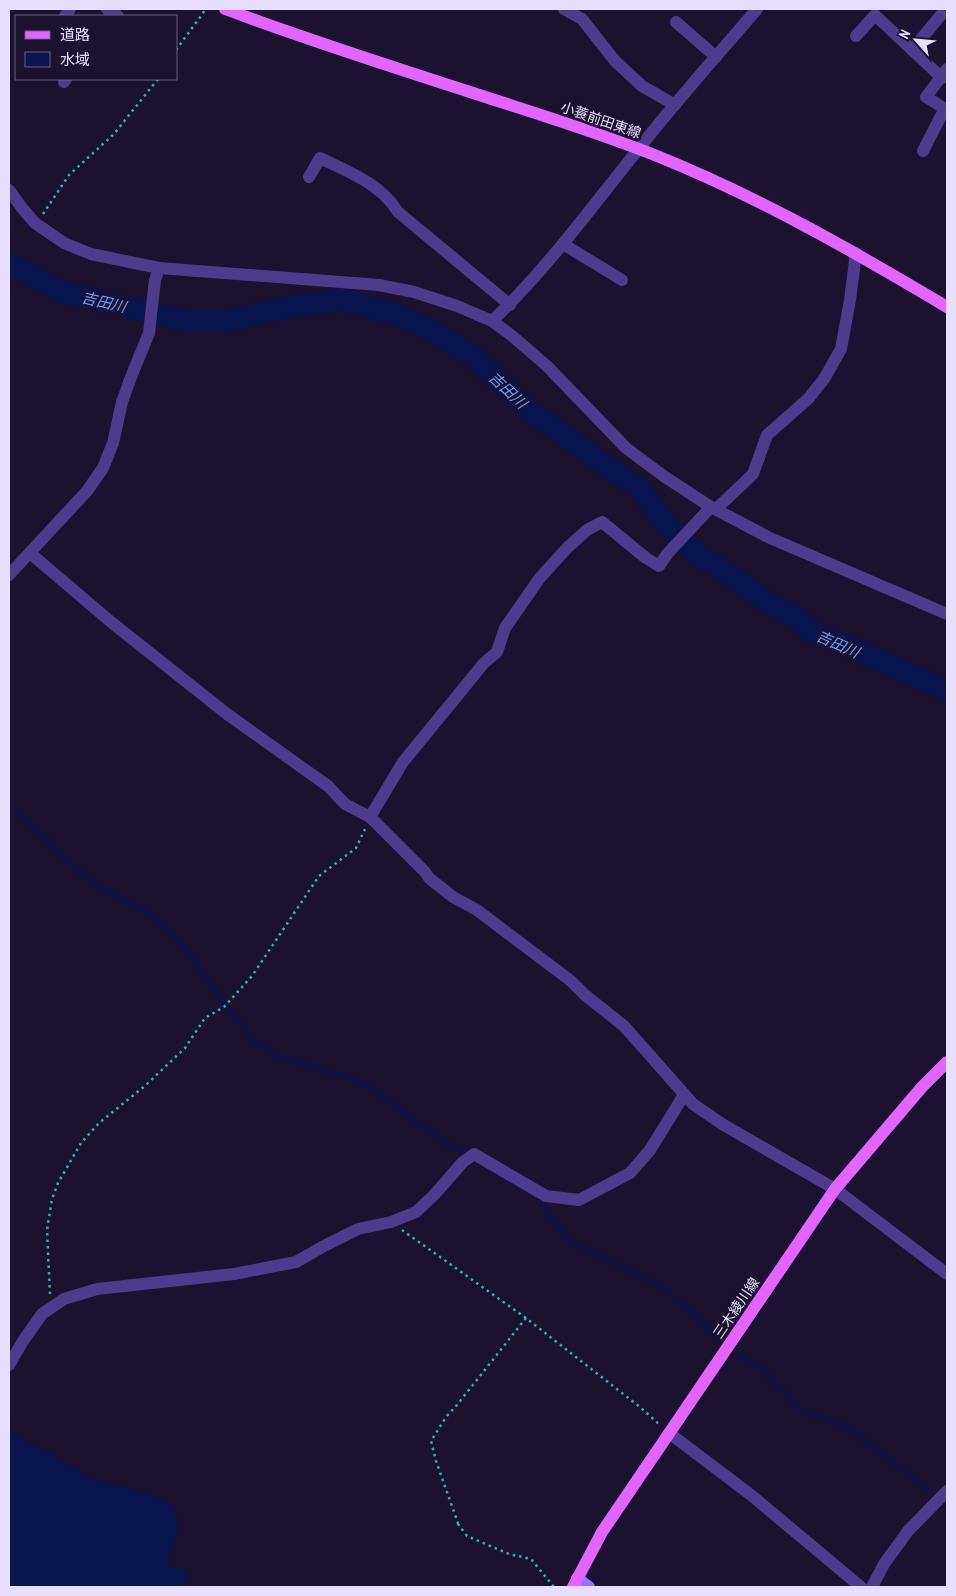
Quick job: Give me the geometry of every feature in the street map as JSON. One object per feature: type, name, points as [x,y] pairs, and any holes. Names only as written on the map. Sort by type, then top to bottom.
[{"type":"main road","name":"小蓑前田東線","points":[[225,9],[289,33],[542,115],[638,149],[718,182],[856,253],[947,307]]},
{"type":"main road","name":"三木綾川線","points":[[575,1583],[602,1532],[835,1189],[922,1087],[947,1062]]},
{"type":"street","points":[[564,9],[582,18],[616,61],[642,86],[675,106]]},
{"type":"street","points":[[492,321],[510,305],[563,244],[638,149],[757,9]]},
{"type":"street","points":[[912,50],[946,9]]},
{"type":"street","points":[[856,36],[875,15],[912,50],[944,74],[926,97],[946,109],[923,151]]},
{"type":"street","points":[[676,22],[716,57]]},
{"type":"street","points":[[309,177],[320,158],[361,178],[390,199],[398,212],[510,305]]},
{"type":"street","points":[[9,190],[35,223],[64,243],[90,254],[157,274],[379,285],[414,292],[457,306],[492,321],[511,334],[547,366],[626,448],[665,477],[713,508],[770,538],[947,614]]},
{"type":"street","points":[[563,244],[622,280]]},
{"type":"street","points":[[370,817],[403,762],[484,663],[496,652],[504,628],[539,579],[567,548],[587,530],[602,522],[646,558],[659,566],[668,553],[697,522],[753,474],[767,435],[808,399],[824,379],[841,349],[856,253]]},
{"type":"street","points":[[9,575],[86,491],[103,468],[113,443],[122,402],[149,333],[157,274]]},
{"type":"street","points":[[30,553],[111,622],[228,714],[328,786],[345,804],[370,817],[429,878],[453,897],[477,910],[571,981],[585,995],[624,1026],[693,1104],[722,1124],[835,1189],[947,1274]]},
{"type":"street","points":[[9,1364],[42,1314],[64,1299],[97,1289],[234,1274],[296,1262],[358,1229],[391,1222],[416,1212],[434,1195],[462,1162],[474,1154],[546,1196],[579,1200],[630,1174],[650,1150],[684,1095]]},
{"type":"street","points":[[669,1433],[751,1495],[861,1587]]},
{"type":"street","points":[[872,1587],[884,1564],[908,1531],[947,1491]]},
{"type":"street","points":[[575,1583],[589,1587]]},
{"type":"path","points":[[178,47],[206,9]]},
{"type":"path","points":[[35,223],[69,175],[114,134],[157,80]]},
{"type":"path","points":[[52,1308],[47,1230],[52,1199],[68,1163],[81,1143],[99,1123],[146,1085],[185,1048],[205,1018],[224,1007],[252,976],[320,876],[356,848],[370,817]]},
{"type":"path","points":[[391,1222],[526,1318],[640,1407],[669,1433]]},
{"type":"path","points":[[526,1318],[446,1417],[431,1441],[458,1526],[458,1524],[467,1536],[509,1554],[531,1558],[554,1587]]},
{"type":"water","points":[[9,1430],[94,1479],[158,1497],[175,1507],[176,1536],[168,1563],[171,1569],[187,1569],[186,1587],[9,1587]]},
{"type":"waterway","name":"吉田川","points":[[9,263],[61,292],[188,321],[226,321],[279,309],[342,300],[398,315],[429,329],[475,358],[527,409],[642,491],[664,522],[699,556],[739,581],[768,603],[798,618],[810,631],[846,645],[947,691]]},
{"type":"waterway","points":[[9,806],[18,812],[74,867],[99,887],[142,910],[166,927],[182,945],[233,1015],[255,1041],[276,1056],[350,1078],[377,1092],[445,1143],[465,1153]]},
{"type":"waterway","points":[[496,1174],[523,1189]]},
{"type":"waterway","points":[[541,1204],[570,1241],[660,1286],[683,1305],[718,1340]]},
{"type":"waterway","points":[[738,1354],[760,1367],[801,1410],[849,1428],[931,1493]]}]
